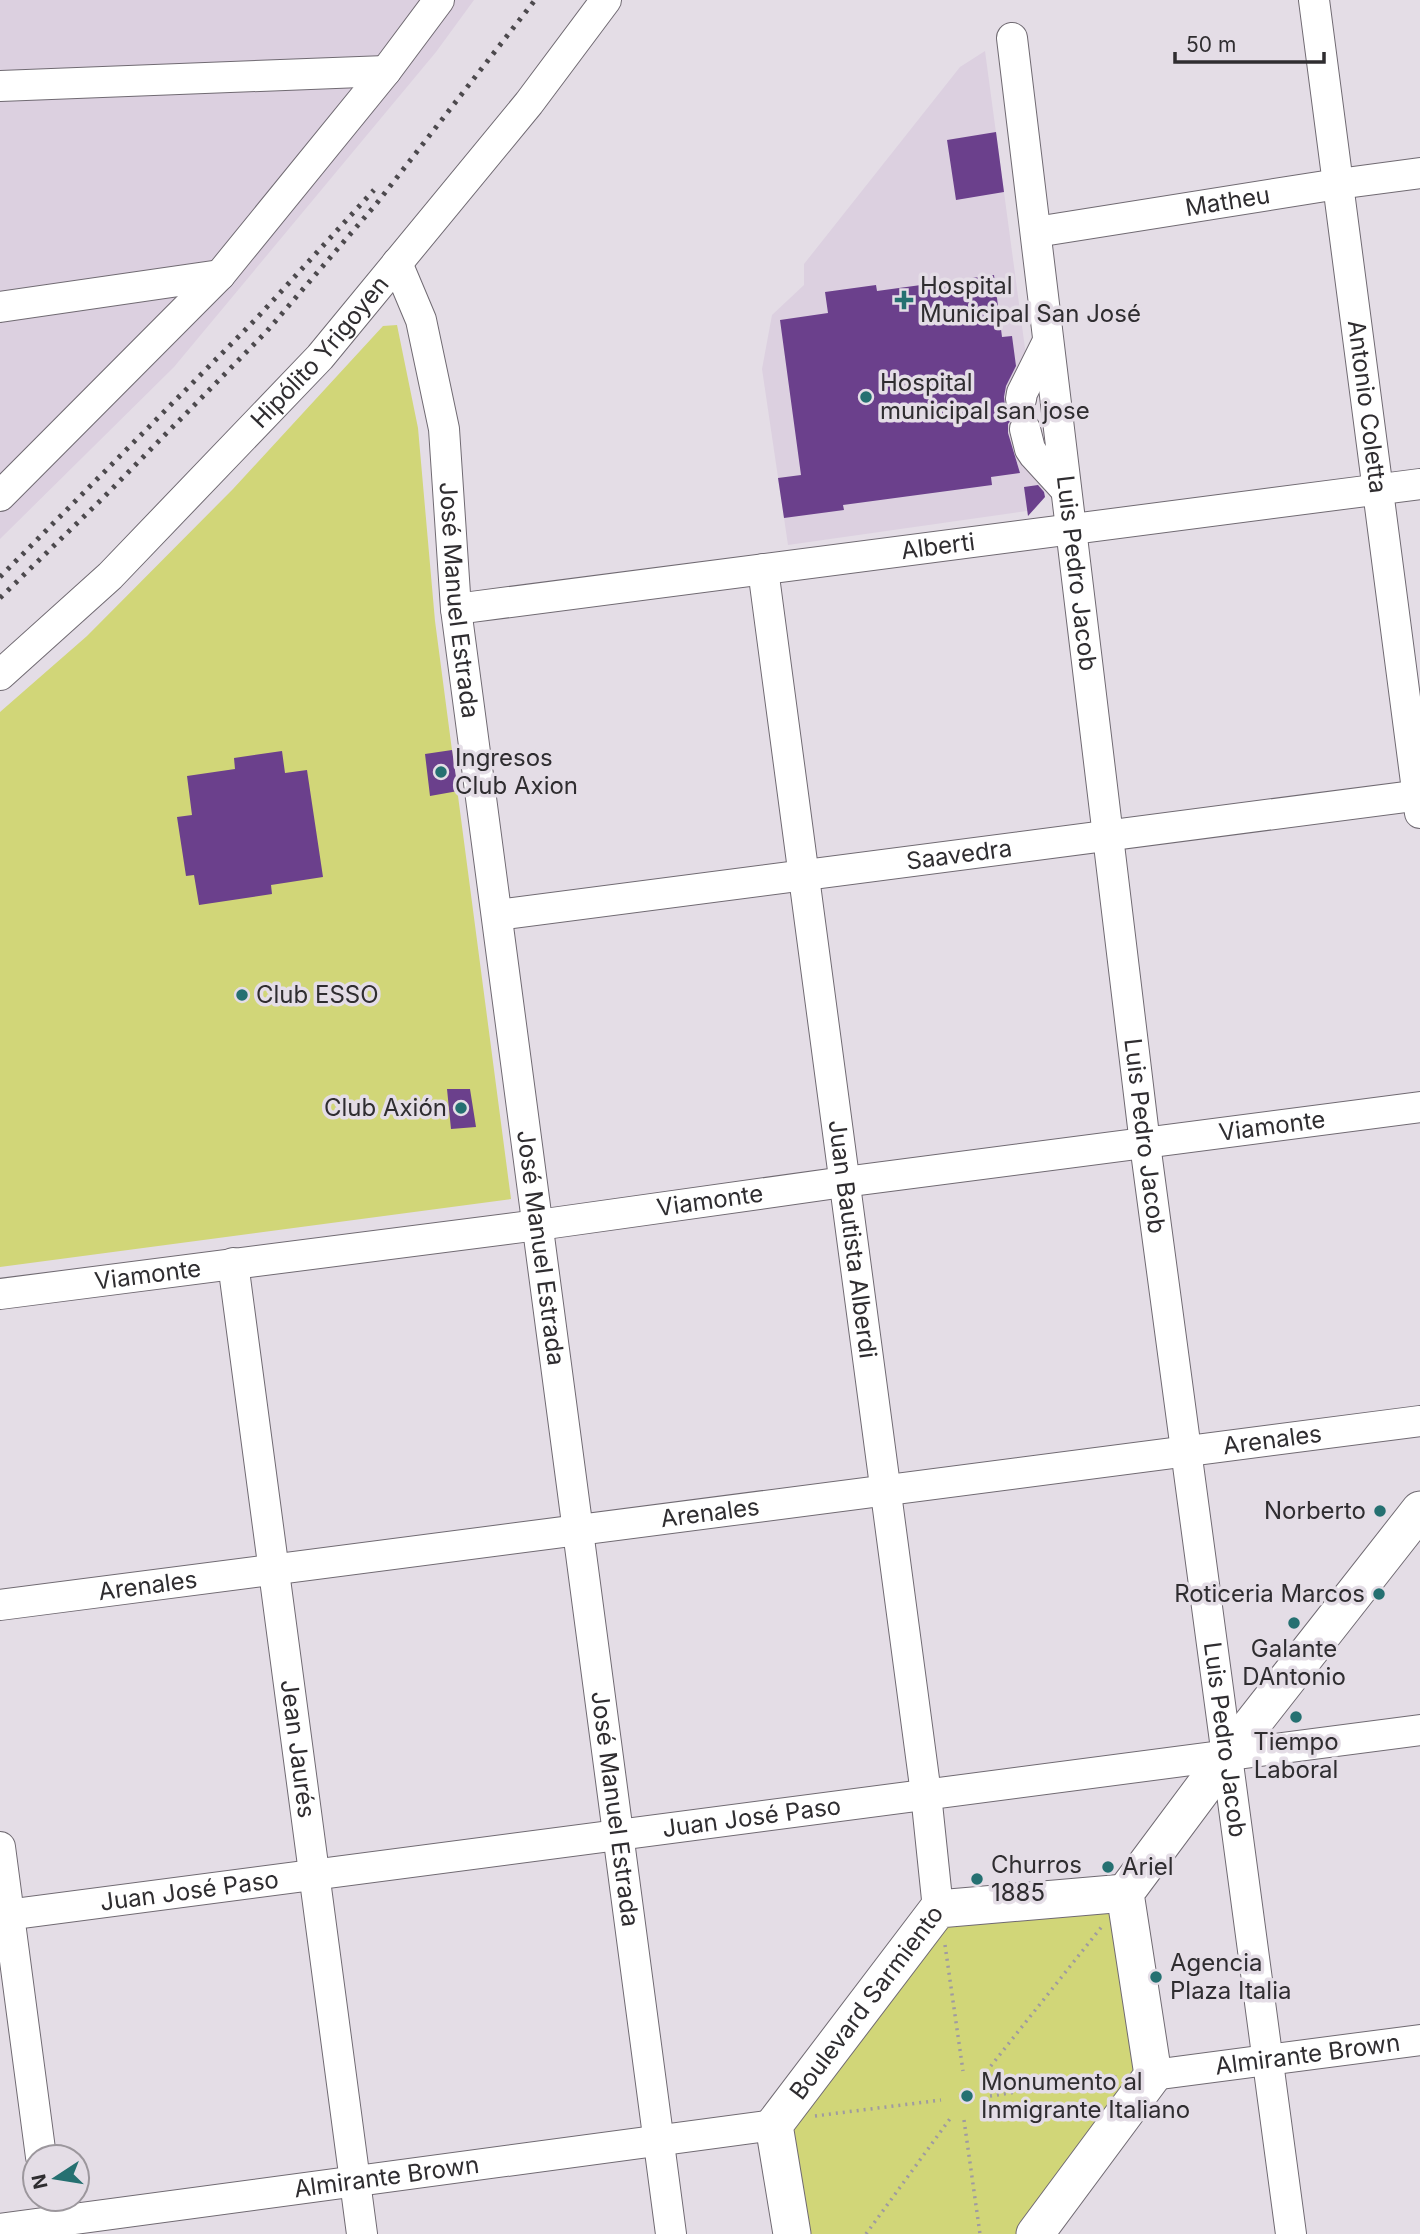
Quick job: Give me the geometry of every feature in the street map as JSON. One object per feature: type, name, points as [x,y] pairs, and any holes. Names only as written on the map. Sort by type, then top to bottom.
[{"type":"main road","points":[[1035,2234],[1139,2076],[1115,1907],[1227,1756],[1420,1510]]},
{"type":"main road","name":"Boulevard Sarmiento","points":[[792,2234],[788,2122],[941,1921],[1115,1907]]},
{"type":"street","points":[[0,496],[220,275],[386,71],[439,0]]},
{"type":"street","name":"Hipólito Yrigoyen","points":[[0,675],[120,566],[320,357],[529,103],[606,0]]},
{"type":"street","name":"Antonio Coletta","points":[[1314,0],[1419,801]]},
{"type":"street","name":"Luis Pedro Jacob","points":[[1012,38],[1145,1144],[1291,2234]]},
{"type":"street","points":[[0,86],[386,71]]},
{"type":"street","name":"Matheu","points":[[1036,232],[1420,173]]},
{"type":"street","name":"José Manuel Estrada","points":[[397,263],[421,320],[444,429],[456,609],[671,2234]]},
{"type":"street","points":[[0,307],[220,275]]},
{"type":"street","points":[[1021,399],[1048,341]]},
{"type":"street","points":[[1025,429],[1034,455],[1066,490]]},
{"type":"street","name":"Alberti","points":[[456,609],[1420,484]]},
{"type":"street","name":"Juan Bautista Alberdi","points":[[763,569],[941,1921]]},
{"type":"street","name":"Saavedra","points":[[497,915],[1108,836],[1419,801]]},
{"type":"street","name":"Viamonte","points":[[0,1294],[1420,1107]]},
{"type":"street","name":"Jean Jaurés","points":[[233,1263],[362,2234]]},
{"type":"street","name":"Arenales","points":[[0,1605],[1420,1421]]},
{"type":"street","name":"Juan José Paso","points":[[4,1915],[1420,1730]]},
{"type":"street","points":[[0,1847],[4,1915],[39,2143]]},
{"type":"street","name":"Almirante Brown","points":[[1139,2076],[1420,2040]]},
{"type":"street","name":"Almirante Brown","points":[[0,2229],[49,2218],[355,2181],[788,2122]]},
{"type":"path","points":[[982,2077],[1115,1907]]},
{"type":"path","points":[[941,1921],[963,2071]]},
{"type":"path","points":[[990,2096],[1139,2076]]},
{"type":"path","points":[[788,2122],[941,2100]]},
{"type":"path","points":[[866,2234],[952,2116]]},
{"type":"path","points":[[964,2120],[980,2234]]},
{"type":"shaded area","points":[[0,0],[474,0],[436,52],[174,367],[0,539]]},
{"type":"shaded area","name":"Hospital Municipal San José","points":[[985,51],[1045,497],[1034,510],[788,545],[762,369],[772,315],[804,285],[804,264],[960,67]]},
{"type":"green space","name":"Club ESSO","points":[[397,325],[418,428],[435,621],[511,1199],[0,1267],[0,712],[87,636],[233,489],[383,326]]},
{"type":"green space","points":[[1114,1911],[1138,2074],[1019,2234],[809,2234],[789,2120],[941,1919]]},
{"type":"building","points":[[996,132],[1004,192],[956,200],[947,140]]},
{"type":"building","name":"Hospital municipal san jose","points":[[994,275],[1002,337],[1012,336],[1016,366],[1006,386],[1004,397],[1005,406],[1015,415],[1008,424],[1008,433],[1020,473],[991,477],[992,485],[843,505],[844,510],[784,518],[778,478],[801,475],[780,320],[828,313],[825,292],[876,285],[877,291]]},
{"type":"building","points":[[1038,485],[1045,497],[1028,516],[1024,487]]},
{"type":"building","name":"Ingresos Club Axion","points":[[452,750],[458,791],[430,796],[425,754]]},
{"type":"building","points":[[282,751],[285,773],[307,770],[323,877],[271,885],[272,894],[199,905],[194,875],[186,876],[177,817],[192,815],[187,776],[235,769],[234,758]]},
{"type":"building","name":"Club Axión","points":[[447,1089],[470,1089],[476,1127],[451,1129]]},
{"type":"railway","points":[[0,598],[103,498],[267,331],[377,203],[535,0]]},
{"type":"railway","points":[[0,577],[256,319],[374,190]]},
{"type":"place","name":"Hospital Municipal San José","points":[[904,300]]},
{"type":"place","name":"Hospital municipal san jose","points":[[866,397]]},
{"type":"place","name":"Ingresos Club Axion","points":[[441,772]]},
{"type":"place","name":"Club ESSO","points":[[242,995]]},
{"type":"place","name":"Club Axión","points":[[461,1108]]},
{"type":"place","name":"Norberto","points":[[1380,1511]]},
{"type":"place","name":"Roticeria Marcos","points":[[1379,1594]]},
{"type":"place","name":"Galante DAntonio","points":[[1294,1623]]},
{"type":"place","name":"Tiempo Laboral","points":[[1296,1717]]},
{"type":"place","name":"Ariel","points":[[1108,1867]]},
{"type":"place","name":"Churros 1885","points":[[977,1879]]},
{"type":"place","name":"Agencia Plaza Italia","points":[[1156,1977]]},
{"type":"place","name":"Monumento al Inmigrante Italiano","points":[[967,2096]]}]
